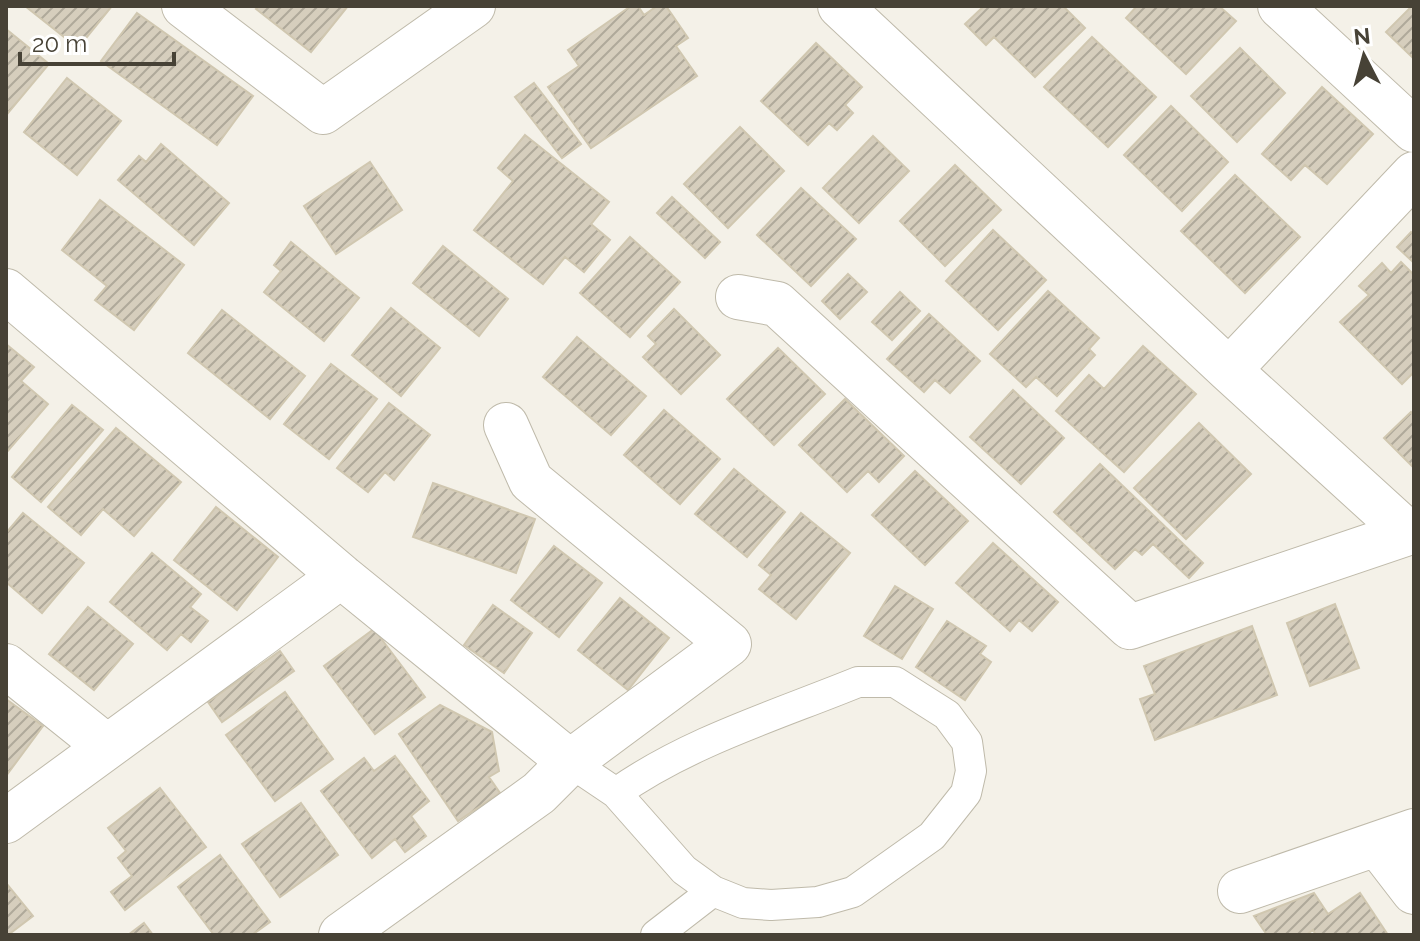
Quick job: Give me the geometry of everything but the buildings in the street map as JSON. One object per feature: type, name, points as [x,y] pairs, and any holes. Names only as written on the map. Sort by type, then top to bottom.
[{"type":"street","points":[[184,6],[323,112],[473,6]]},
{"type":"street","points":[[738,297],[777,304],[1130,627],[1411,532],[1229,370],[840,6]]},
{"type":"street","points":[[1280,6],[1414,130]]},
{"type":"street","points":[[1229,370],[1414,174]]},
{"type":"street","points":[[6,291],[341,576],[570,762]]},
{"type":"street","points":[[341,935],[539,793],[570,762],[729,644],[531,481],[506,425]]},
{"type":"street","points":[[6,821],[341,576]]},
{"type":"street","points":[[6,666],[106,746]]},
{"type":"street","points":[[1240,891],[1396,838],[1414,892]]},
{"type":"lane","points":[[570,762],[616,793],[684,870],[713,891],[743,903],[771,905],[818,902],[853,892],[932,836],[966,793],[971,771],[967,742],[947,715],[895,682],[858,682],[692,749],[616,793]]},
{"type":"lane","points":[[656,935],[713,891]]}]
